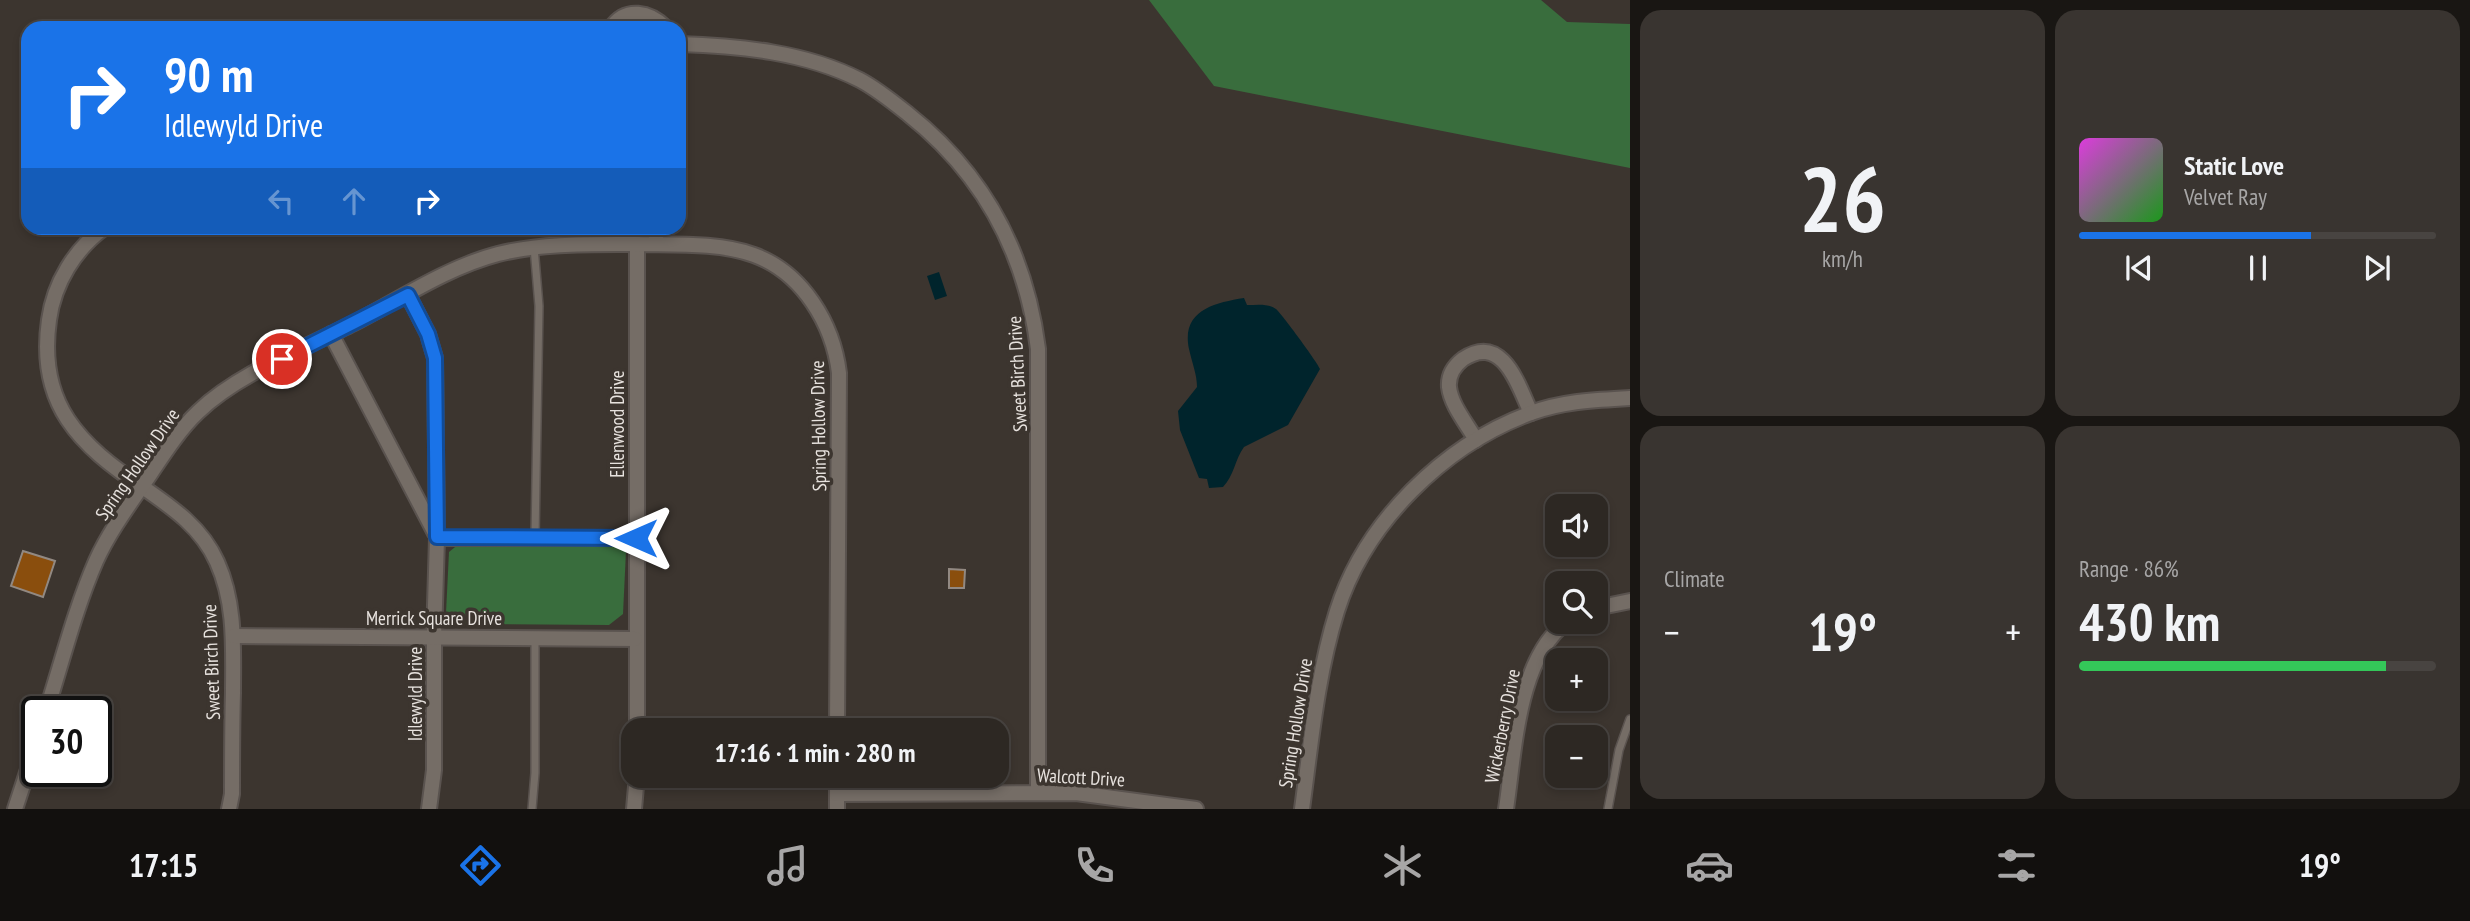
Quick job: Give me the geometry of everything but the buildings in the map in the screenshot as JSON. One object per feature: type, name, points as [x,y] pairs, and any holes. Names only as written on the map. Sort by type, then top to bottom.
[{"type":"street","points":[[619,21],[626,15],[642,13],[659,21]]},
{"type":"street","name":"Sweet Birch Drive","points":[[686,44],[747,47],[824,66],[861,81],[931,132],[968,172],[995,212],[1012,247],[1033,310],[1038,349],[1038,793]]},
{"type":"street","name":"Sweet Birch Drive","points":[[94,235],[68,267],[51,303],[45,343],[49,376],[60,408],[78,436],[109,464],[174,508],[198,531],[217,560],[227,588],[233,636],[232,794],[229,809]]},
{"type":"street","points":[[619,235],[619,244]]},
{"type":"street","points":[[656,235],[656,244]]},
{"type":"street","name":"Ellenwood Drive","points":[[637,244],[637,718]]},
{"type":"street","name":"Spring Hollow Drive","points":[[51,696],[97,560],[166,452],[197,412],[233,384],[448,274],[496,255],[534,247],[656,244],[726,248],[755,255],[778,268],[789,275],[813,302],[836,349],[839,373],[837,718]]},
{"type":"street","name":"Idlewyld Drive","points":[[408,295],[428,334],[435,358],[437,537],[434,771],[429,809]]},
{"type":"street","name":"Idlewyld Drive","points":[[331,334],[437,537]]},
{"type":"street","points":[[1476,440],[1451,394],[1449,384],[1455,365],[1467,357],[1479,352],[1500,357],[1508,366],[1531,413]]},
{"type":"street","name":"Spring Hollow Drive","points":[[1301,809],[1325,656],[1349,580],[1366,548],[1411,492],[1435,469],[1488,432],[1531,413],[1571,402],[1630,398]]},
{"type":"street","points":[[437,537],[636,538]]},
{"type":"street","points":[[1608,606],[1630,601]]},
{"type":"street","name":"Wickerberry Drive","points":[[1506,809],[1524,693],[1534,664],[1553,634]]},
{"type":"street","name":"Merrick Square Drive","points":[[233,636],[635,639]]},
{"type":"street","points":[[15,809],[22,787]]},
{"type":"street","points":[[634,809],[636,788]]},
{"type":"street","name":"Walcott Drive","points":[[837,802],[1076,793],[1196,809]]},
{"type":"lane","points":[[534,247],[539,306],[535,538]]},
{"type":"lane","points":[[532,809],[535,773],[534,638]]},
{"type":"lane","points":[[1608,809],[1619,750],[1630,719]]},
{"type":"green space","points":[[1149,0],[1541,0],[1567,22],[1630,24],[1630,168],[1214,86]]},
{"type":"green space","points":[[612,541],[626,551],[623,614],[609,625],[458,624],[446,613],[449,552],[460,543]]},
{"type":"water","points":[[939,272],[947,296],[935,300],[927,276]]},
{"type":"water","points":[[1244,298],[1247,305],[1266,305],[1276,309],[1320,369],[1288,425],[1244,447],[1223,487],[1209,488],[1207,479],[1199,478],[1180,430],[1178,411],[1197,387],[1188,336],[1195,317],[1202,311],[1211,306]]},
{"type":"route","points":[[282,359],[408,295],[428,334],[435,358],[437,537],[636,538]]}]
